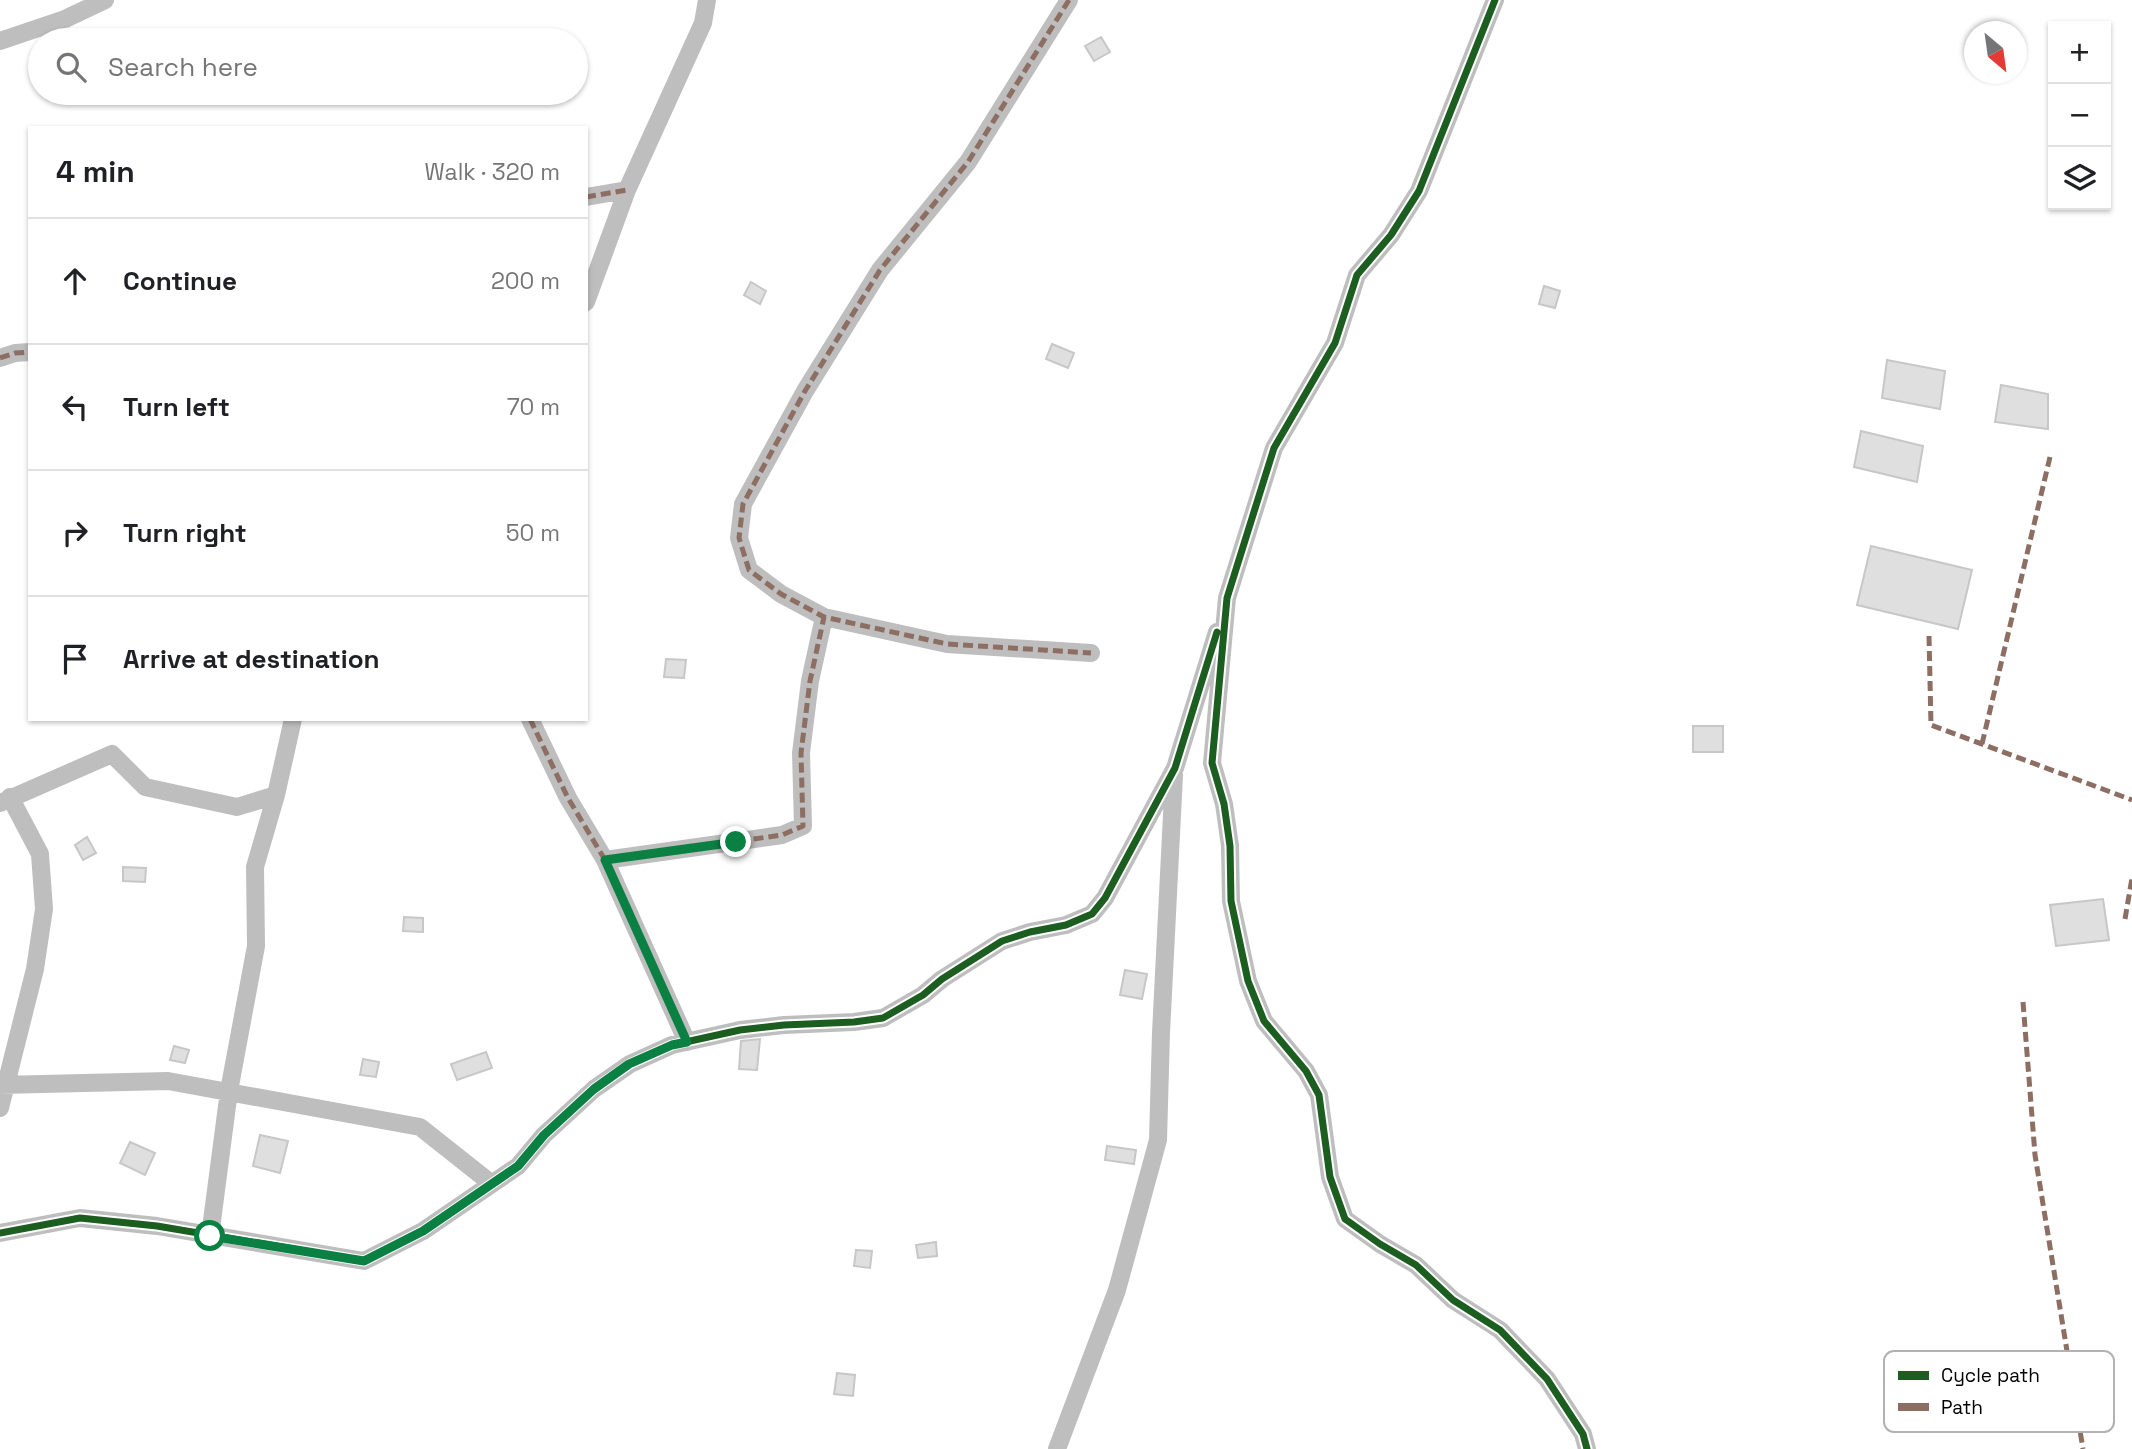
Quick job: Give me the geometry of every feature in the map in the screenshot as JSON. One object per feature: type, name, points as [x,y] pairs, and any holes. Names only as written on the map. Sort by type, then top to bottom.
[{"type":"street","points":[[38,28],[105,0]]},
{"type":"street","points":[[588,297],[628,190],[703,23],[708,0]]},
{"type":"street","points":[[1069,0],[968,162],[880,270],[805,391],[743,504],[739,538],[749,570],[781,594],[824,617],[947,644],[1091,653]]},
{"type":"street","points":[[0,1233],[80,1218],[157,1226],[364,1261],[423,1231],[518,1166],[544,1135],[629,1064],[672,1045],[762,1027],[883,1018],[923,995],[942,979],[1002,941],[1066,925],[1092,914],[1105,898],[1175,768],[1274,448],[1335,343],[1357,275],[1391,235],[1419,191],[1495,0]]},
{"type":"street","points":[[0,41],[28,32]]},
{"type":"street","points":[[588,197],[628,190]]},
{"type":"street","points":[[0,358],[28,352]]},
{"type":"street","points":[[1227,598],[1212,763],[1224,804],[1230,846],[1231,901],[1235,923],[1248,981],[1264,1021],[1306,1071],[1319,1095],[1330,1177],[1345,1219],[1416,1265],[1453,1300],[1500,1330],[1547,1379],[1583,1434],[1587,1449]]},
{"type":"street","points":[[605,860],[782,835],[803,826],[801,753],[810,681],[824,617]]},
{"type":"street","points":[[210,1236],[229,1091],[256,946],[255,867],[276,796],[293,721]]},
{"type":"street","points":[[531,721],[568,798],[605,860],[687,1042]]},
{"type":"street","points":[[0,1108],[2,1085],[35,969],[44,909],[40,854],[5,800],[112,754],[145,787],[237,807],[276,796]]},
{"type":"street","points":[[1057,1449],[1117,1290],[1158,1140],[1175,768]]},
{"type":"street","points":[[2,1085],[168,1081],[420,1126],[492,1184]]},
{"type":"building","points":[[1101,37],[1110,52],[1094,61],[1085,46]]},
{"type":"building","points":[[751,282],[766,291],[760,304],[744,295]]},
{"type":"building","points":[[1544,286],[1560,291],[1555,308],[1539,304]]},
{"type":"building","points":[[1052,344],[1074,353],[1068,368],[1046,359]]},
{"type":"building","points":[[1887,360],[1945,371],[1940,409],[1882,398]]},
{"type":"building","points":[[2001,385],[2048,394],[2048,429],[1995,422]]},
{"type":"building","points":[[1861,431],[1923,446],[1917,482],[1854,467]]},
{"type":"building","points":[[1871,546],[1972,570],[1958,629],[1857,605]]},
{"type":"building","points":[[666,659],[686,660],[684,678],[664,677]]},
{"type":"building","points":[[1693,726],[1723,726],[1723,752],[1693,752]]},
{"type":"building","points":[[87,837],[96,853],[83,860],[75,845]]},
{"type":"building","points":[[123,867],[146,868],[145,882],[123,881]]},
{"type":"building","points":[[2103,899],[2109,940],[2056,946],[2050,905]]},
{"type":"building","points":[[404,917],[423,918],[423,932],[403,931]]},
{"type":"building","points":[[1125,970],[1147,974],[1142,999],[1120,995]]},
{"type":"building","points":[[760,1039],[757,1070],[739,1069],[741,1041]]},
{"type":"building","points":[[174,1046],[189,1050],[185,1063],[170,1060]]},
{"type":"building","points":[[486,1052],[492,1068],[457,1080],[451,1064]]},
{"type":"building","points":[[363,1059],[379,1062],[376,1077],[360,1075]]},
{"type":"building","points":[[260,1135],[288,1141],[280,1173],[253,1166]]},
{"type":"building","points":[[130,1142],[155,1153],[145,1175],[120,1163]]},
{"type":"building","points":[[1107,1146],[1136,1150],[1134,1164],[1105,1160]]},
{"type":"building","points":[[936,1242],[937,1256],[918,1258],[916,1245]]},
{"type":"building","points":[[856,1250],[872,1251],[870,1268],[854,1266]]},
{"type":"building","points":[[837,1373],[855,1375],[853,1396],[834,1394]]},
{"type":"marked path","points":[[1069,0],[968,162],[880,270],[805,391],[743,504],[739,538],[749,570],[781,594],[824,617],[947,644],[1091,653]]},
{"type":"marked path","points":[[588,197],[627,190]]},
{"type":"marked path","points":[[0,358],[28,352]]},
{"type":"marked path","points":[[1982,744],[2050,457]]},
{"type":"marked path","points":[[605,860],[782,835],[803,826],[801,753],[810,681],[824,617]]},
{"type":"marked path","points":[[1929,636],[1931,725],[2132,800]]},
{"type":"marked path","points":[[531,721],[568,798],[605,860],[687,1042]]},
{"type":"marked path","points":[[2125,919],[2132,878]]},
{"type":"marked path","points":[[2023,1002],[2035,1155],[2067,1351]]},
{"type":"marked path","points":[[2080,1432],[2083,1449]]},
{"type":"cycle path","points":[[1495,0],[1419,191],[1391,235],[1357,275],[1335,343],[1274,448],[1227,598],[1212,763],[1224,804],[1230,846],[1231,901],[1248,981],[1264,1021],[1306,1071],[1319,1095],[1330,1177],[1345,1219],[1416,1265],[1453,1300],[1500,1330],[1547,1379],[1583,1434],[1587,1449]]},
{"type":"cycle path","points":[[0,1233],[80,1218],[157,1226],[364,1261],[423,1231],[518,1166],[544,1135],[594,1089],[630,1064],[672,1045],[740,1030],[883,1018],[923,995],[942,979],[1002,941],[1066,925],[1092,914],[1105,898],[1175,768],[1217,632]]},
{"type":"route","points":[[210,1236],[364,1261],[423,1231],[518,1166],[544,1135],[594,1089],[629,1064],[672,1045],[687,1042],[605,860],[736,842]]}]
